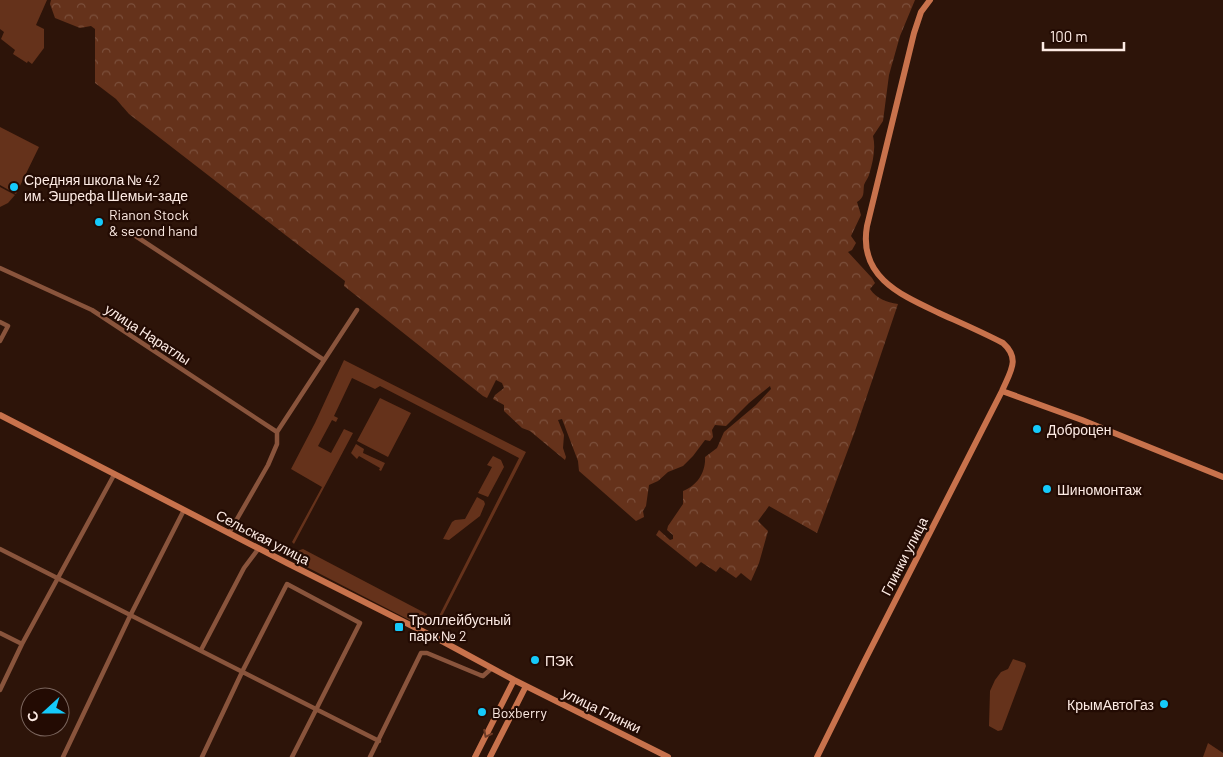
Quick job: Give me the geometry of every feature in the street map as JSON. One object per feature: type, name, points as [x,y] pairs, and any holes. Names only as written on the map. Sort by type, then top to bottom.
[{"type":"main road","name":"Глинки улица","points":[[817,757],[1013,366],[1012,354],[1002,343],[897,292],[876,271],[868,258],[867,226],[918,19],[930,0]]},
{"type":"main road","points":[[1002,391],[1223,477]]},
{"type":"main road","name":"Сельская улица","points":[[0,415],[114,475],[440,640],[514,680]]},
{"type":"main road","points":[[475,757],[514,680]]},
{"type":"main road","name":"улица Глинки","points":[[514,680],[668,757]]},
{"type":"main road","points":[[490,757],[526,686]]},
{"type":"street","points":[[134,234],[324,360]]},
{"type":"street","name":"улица Наратлы","points":[[0,268],[92,310],[277,432]]},
{"type":"street","points":[[229,533],[271,458],[277,444],[277,432],[357,310]]},
{"type":"street","points":[[0,322],[8,326],[0,342]]},
{"type":"street","points":[[0,690],[22,644],[114,475]]},
{"type":"street","points":[[63,757],[130,616],[184,510]]},
{"type":"street","points":[[201,650],[244,568],[259,548]]},
{"type":"street","points":[[0,549],[130,616],[243,670],[379,741]]},
{"type":"street","points":[[202,757],[243,670],[287,584],[360,622],[292,757]]},
{"type":"street","points":[[0,633],[22,644]]},
{"type":"street","points":[[370,757],[421,653],[428,653],[483,676],[492,668]]},
{"type":"green space","points":[[0,0],[47,0],[36,25],[44,29],[44,48],[32,64],[13,54],[15,50],[1,39],[4,32],[0,29]]},
{"type":"green space","points":[[51,0],[915,0],[900,36],[889,75],[883,121],[873,136],[872,165],[864,185],[862,197],[857,202],[861,215],[851,236],[856,243],[852,250],[848,252],[875,283],[870,289],[882,300],[898,304],[855,431],[817,533],[769,506],[758,521],[768,531],[759,563],[751,581],[741,573],[736,578],[720,567],[716,572],[701,562],[696,567],[656,535],[659,530],[670,540],[673,539],[673,535],[667,530],[683,504],[683,491],[700,478],[704,468],[705,457],[717,448],[724,432],[756,405],[771,389],[770,386],[749,403],[726,426],[715,425],[712,430],[713,437],[710,441],[705,440],[683,466],[668,472],[658,481],[649,485],[646,506],[643,511],[644,517],[636,521],[579,471],[578,461],[562,419],[558,420],[564,435],[563,448],[565,460],[530,431],[522,428],[504,411],[504,405],[493,399],[504,388],[502,383],[496,380],[487,398],[483,396],[344,286],[345,281],[129,114],[116,99],[95,83],[95,29],[91,26],[80,28],[55,18],[50,4]]},
{"type":"green space","name":"Средняя школа № 42 им. Эшрефа Шемьи-заде","points":[[0,127],[39,147],[16,194],[0,185]]},
{"type":"green space","points":[[0,187],[15,195],[8,203],[0,207]]},
{"type":"green space","points":[[344,360],[526,452],[442,616],[439,616],[519,458],[380,386],[375,389],[352,378],[334,416],[338,418],[336,422],[332,420],[318,446],[331,453],[344,429],[353,433],[294,544],[292,542],[322,487],[291,469]]},
{"type":"green space","points":[[380,398],[411,413],[388,457],[357,441]]},
{"type":"green space","points":[[356,444],[364,449],[363,453],[385,463],[381,471],[379,470],[380,468],[359,456],[357,459],[351,453]]},
{"type":"green space","points":[[493,456],[501,460],[504,467],[488,497],[478,493],[492,467],[487,465]]},
{"type":"green space","points":[[477,497],[484,501],[485,504],[480,516],[449,540],[443,539],[452,522],[465,519]]},
{"type":"green space","points":[[303,549],[427,614],[426,621],[419,625],[297,562],[294,557],[297,551]]},
{"type":"green space","points":[[1013,659],[1025,663],[1026,666],[1002,730],[998,731],[989,726],[990,691],[995,680],[1001,672],[1008,669]]},
{"type":"green space","points":[[1208,743],[1223,753],[1223,757],[1203,757]]},
{"type":"place","name":"Средняя школа № 42 им. Эшрефа Шемьи-заде","points":[[14,187]]},
{"type":"place","name":"Rianon Stock & second hand","points":[[99,222]]},
{"type":"place","name":"Доброцен","points":[[1037,429]]},
{"type":"place","name":"Шиномонтаж","points":[[1047,489]]},
{"type":"place","name":"Троллейбусный парк № 2","points":[[399,627]]},
{"type":"place","name":"ПЭК","points":[[535,660]]},
{"type":"place","name":"КрымАвтоГаз","points":[[1164,704]]},
{"type":"place","name":"Boxberry","points":[[482,712]]}]
